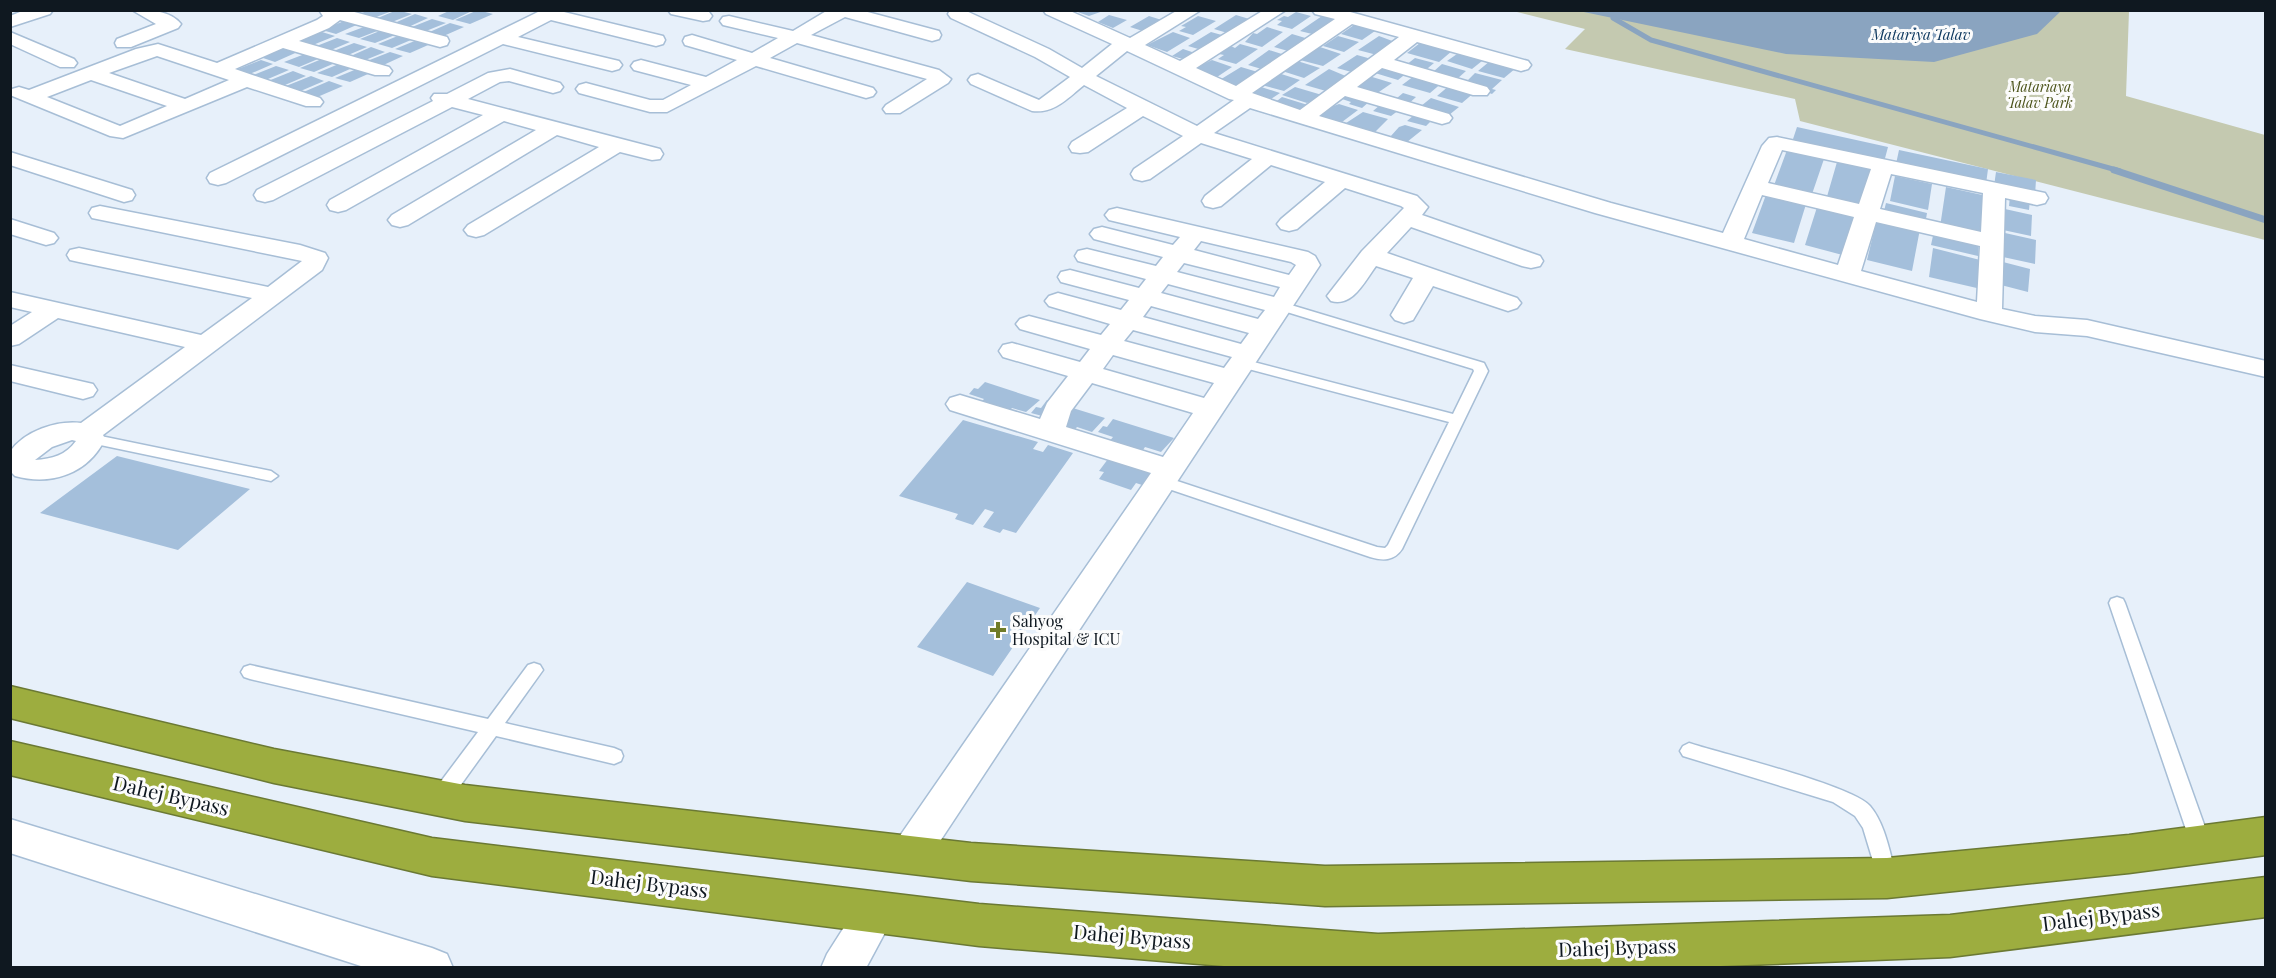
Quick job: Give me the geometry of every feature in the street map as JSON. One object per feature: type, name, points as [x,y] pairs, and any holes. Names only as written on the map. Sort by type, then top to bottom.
[{"type":"highway","points":[[10,702],[274,766],[440,798],[971,862],[1325,886],[1887,878],[2129,854],[2265,836]]},
{"type":"highway","name":"Dahej Bypass","points":[[10,758],[432,856],[979,925],[1378,956],[1950,936],[2265,897]]},
{"type":"street","points":[[10,22],[44,10]]},
{"type":"street","points":[[10,83],[172,24],[141,10]]},
{"type":"street","points":[[677,10],[703,16]]},
{"type":"street","points":[[1052,10],[1092,20],[1127,45],[1242,97],[1603,208],[1989,314],[2035,324],[2087,328],[2265,369]]},
{"type":"street","points":[[978,80],[1032,105],[1041,106],[1051,102],[1127,45],[1192,10]]},
{"type":"street","points":[[1181,69],[1277,10]]},
{"type":"street","points":[[1322,10],[1521,65]]},
{"type":"street","points":[[328,11],[440,41]]},
{"type":"street","points":[[220,69],[331,19],[332,15],[328,11]]},
{"type":"street","points":[[586,89],[659,107],[676,102],[841,11],[932,35]]},
{"type":"street","points":[[218,178],[554,12],[656,40]]},
{"type":"street","points":[[957,14],[1042,53],[1142,108],[1198,135],[1409,201],[1417,207],[1371,256],[1340,296]]},
{"type":"street","points":[[1143,174],[1198,135],[1242,97],[1349,18]]},
{"type":"street","points":[[729,21],[932,74],[941,79],[893,109]]},
{"type":"street","points":[[1303,117],[1413,36]]},
{"type":"street","points":[[10,37],[67,63]]},
{"type":"street","points":[[501,38],[612,65]]},
{"type":"street","points":[[692,41],[866,92]]},
{"type":"street","points":[[281,42],[382,71]]},
{"type":"street","points":[[120,44],[143,53]]},
{"type":"street","points":[[19,94],[91,73],[143,53],[162,50],[313,102]]},
{"type":"street","points":[[1378,61],[1480,91]]},
{"type":"street","points":[[640,66],[709,84]]},
{"type":"street","points":[[91,73],[187,106]]},
{"type":"street","points":[[266,195],[503,74],[553,87]]},
{"type":"street","points":[[19,94],[117,132],[132,129],[246,80]]},
{"type":"street","points":[[400,88],[652,154]]},
{"type":"street","points":[[1341,89],[1442,118]]},
{"type":"street","points":[[1080,147],[1142,108]]},
{"type":"street","points":[[1373,139],[1410,109]]},
{"type":"street","points":[[338,205],[501,114]]},
{"type":"street","points":[[400,220],[554,128]]},
{"type":"street","points":[[1731,243],[1773,146],[1777,143],[2037,198]]},
{"type":"street","points":[[476,230],[617,145]]},
{"type":"street","points":[[1213,201],[1268,157]]},
{"type":"street","points":[[12,160],[124,195]]},
{"type":"street","points":[[1847,275],[1882,165]]},
{"type":"street","points":[[1289,224],[1341,180]]},
{"type":"street","points":[[1755,187],[1992,242]]},
{"type":"street","points":[[1989,314],[1994,189]]},
{"type":"street","points":[[89,436],[72,431],[24,439],[24,452],[19,462],[18,474],[57,468],[75,460],[88,449],[89,436],[206,344],[313,265],[316,258],[300,252],[100,213]]},
{"type":"street","points":[[1407,218],[1531,261]]},
{"type":"street","points":[[909,855],[1308,265],[1299,257],[1186,244],[1109,225]]},
{"type":"street","points":[[10,226],[46,238]]},
{"type":"street","points":[[1050,432],[1057,409],[1186,244]]},
{"type":"street","points":[[79,255],[272,295]]},
{"type":"street","points":[[1087,256],[1281,306]]},
{"type":"street","points":[[1371,256],[1508,303]]},
{"type":"street","points":[[1404,315],[1427,275]]},
{"type":"street","points":[[1070,278],[1145,297],[1281,306]]},
{"type":"street","points":[[10,299],[206,344]]},
{"type":"street","points":[[1058,302],[1128,321],[1241,365]]},
{"type":"street","points":[[10,338],[54,309]]},
{"type":"street","points":[[1029,324],[1108,346],[1241,365]]},
{"type":"street","points":[[1012,351],[1211,409]]},
{"type":"street","points":[[10,373],[83,390]]},
{"type":"street","points":[[960,404],[1050,432],[1166,475]]},
{"type":"street","points":[[10,836],[432,968]]},
{"type":"street","points":[[842,968],[876,912]]},
{"type":"lane","points":[[1166,475],[1376,553],[1388,554],[1394,549],[1481,371],[1479,366],[1281,306]]},
{"type":"lane","points":[[1241,365],[1457,420]]},
{"type":"lane","points":[[89,436],[271,476]]},
{"type":"lane","points":[[2117,603],[2201,844]]},
{"type":"lane","points":[[440,798],[534,670]]},
{"type":"lane","points":[[250,672],[614,756]]},
{"type":"lane","points":[[1689,751],[1838,796],[1862,810],[1872,825],[1887,878]]},
{"type":"green space","name":"Matariaya Talav Park","points":[[1513,11],[2129,11],[2126,96],[2265,135],[2265,240],[1800,121],[1795,99],[1565,49],[1585,29]]},
{"type":"water","name":"Matariya Talav","points":[[1579,11],[2061,11],[2037,34],[1934,62],[1786,54]]},
{"type":"building","points":[[369,10],[392,11],[371,19],[357,15]]},
{"type":"building","points":[[397,10],[412,14],[387,24],[373,20]]},
{"type":"building","points":[[451,10],[474,10],[453,20],[438,16]]},
{"type":"building","points":[[478,10],[493,14],[470,24],[455,20]]},
{"type":"building","points":[[1072,10],[1106,10],[1089,16]]},
{"type":"building","points":[[1296,12],[1311,16],[1292,29],[1277,25],[1282,21],[1277,20]]},
{"type":"building","points":[[415,14],[428,18],[404,29],[390,25]]},
{"type":"building","points":[[1109,15],[1127,20],[1113,28],[1098,22]]},
{"type":"building","points":[[1236,15],[1256,21],[1234,35],[1214,29]]},
{"type":"building","points":[[1149,16],[1168,22],[1149,33],[1130,27]]},
{"type":"building","points":[[1198,16],[1216,21],[1193,35],[1179,31],[1186,27],[1181,26]]},
{"type":"building","points":[[1322,16],[1341,22],[1320,36],[1300,31]]},
{"type":"building","points":[[349,19],[361,23],[336,34],[322,30]]},
{"type":"building","points":[[432,19],[446,23],[421,33],[407,29]]},
{"type":"building","points":[[450,23],[464,27],[439,38],[425,34]]},
{"type":"building","points":[[372,24],[385,28],[359,38],[345,34]]},
{"type":"building","points":[[1354,25],[1375,31],[1362,40],[1341,34]]},
{"type":"building","points":[[1267,27],[1283,32],[1262,47],[1245,42],[1253,33],[1257,34]]},
{"type":"building","points":[[387,28],[400,33],[375,43],[360,39]]},
{"type":"building","points":[[322,32],[335,36],[308,47],[294,43]]},
{"type":"building","points":[[1173,32],[1190,38],[1167,52],[1147,45]]},
{"type":"building","points":[[1211,32],[1229,37],[1205,51],[1188,46]]},
{"type":"building","points":[[405,33],[418,37],[392,48],[378,44]]},
{"type":"building","points":[[1292,34],[1312,40],[1295,53],[1274,47]]},
{"type":"building","points":[[1338,36],[1359,42],[1344,52],[1323,46]]},
{"type":"building","points":[[1379,36],[1395,42],[1377,55],[1358,50]]},
{"type":"building","points":[[337,38],[350,42],[324,53],[309,49]]},
{"type":"building","points":[[422,38],[435,42],[410,53],[395,49]]},
{"type":"building","points":[[354,43],[367,47],[341,58],[326,54]]},
{"type":"building","points":[[1420,43],[1452,51],[1439,62],[1407,53]]},
{"type":"building","points":[[1240,44],[1258,49],[1236,64],[1218,59],[1224,55],[1219,54],[1231,46],[1235,48]]},
{"type":"building","points":[[289,46],[302,50],[275,62],[260,57]]},
{"type":"building","points":[[371,47],[385,52],[358,63],[344,59]]},
{"type":"building","points":[[1320,47],[1341,54],[1323,66],[1300,60]]},
{"type":"building","points":[[1183,49],[1198,54],[1190,61],[1172,56]]},
{"type":"building","points":[[1269,50],[1285,55],[1265,70],[1248,65]]},
{"type":"building","points":[[310,52],[325,56],[299,67],[284,62]]},
{"type":"building","points":[[390,52],[403,56],[377,68],[362,63]]},
{"type":"building","points":[[1457,54],[1482,61],[1472,69],[1447,61]]},
{"type":"building","points":[[1357,55],[1375,60],[1355,73],[1337,68]]},
{"type":"building","points":[[329,56],[342,60],[314,72],[300,68]]},
{"type":"building","points":[[1415,58],[1434,63],[1422,73],[1406,65]]},
{"type":"building","points":[[261,60],[273,64],[245,76],[230,72]]},
{"type":"building","points":[[1212,60],[1232,67],[1217,77],[1193,69]]},
{"type":"building","points":[[1294,60],[1320,68],[1304,78],[1279,70]]},
{"type":"building","points":[[346,61],[359,65],[332,77],[317,73]]},
{"type":"building","points":[[1490,61],[1516,68],[1504,78],[1478,71]]},
{"type":"building","points":[[1442,64],[1466,71],[1457,79],[1433,72]]},
{"type":"building","points":[[276,66],[289,70],[261,82],[246,78]]},
{"type":"building","points":[[364,66],[377,70],[350,82],[335,78]]},
{"type":"building","points":[[1385,66],[1408,72],[1398,80],[1375,73]]},
{"type":"building","points":[[1241,67],[1261,73],[1239,87],[1218,81]]},
{"type":"building","points":[[1329,69],[1348,77],[1326,91],[1305,85]]},
{"type":"building","points":[[293,71],[306,76],[278,88],[263,83]]},
{"type":"building","points":[[1275,72],[1300,80],[1284,91],[1258,84]]},
{"type":"building","points":[[1475,73],[1502,80],[1492,89],[1496,90],[1492,94],[1465,83]]},
{"type":"building","points":[[311,76],[324,81],[296,93],[281,88]]},
{"type":"building","points":[[1369,76],[1392,83],[1376,94],[1353,87]]},
{"type":"building","points":[[1414,76],[1443,82],[1430,93],[1402,85]]},
{"type":"building","points":[[329,81],[343,86],[315,98],[299,94]]},
{"type":"building","points":[[1450,85],[1475,92],[1462,103],[1437,96]]},
{"type":"building","points":[[1258,86],[1280,93],[1271,99],[1250,92]]},
{"type":"building","points":[[1295,87],[1322,95],[1307,103],[1282,95]]},
{"type":"building","points":[[1403,93],[1416,97],[1405,107],[1391,103]]},
{"type":"building","points":[[1348,95],[1370,101],[1362,108],[1342,99]]},
{"type":"building","points":[[1282,97],[1311,106],[1302,113],[1273,104]]},
{"type":"building","points":[[1431,98],[1459,107],[1449,115],[1421,106]]},
{"type":"building","points":[[1339,104],[1358,110],[1342,122],[1319,115],[1328,108]]},
{"type":"building","points":[[1380,105],[1399,110],[1391,116],[1373,111]]},
{"type":"building","points":[[1363,112],[1388,119],[1373,134],[1343,125]]},
{"type":"building","points":[[1414,115],[1432,120],[1426,126],[1407,121]]},
{"type":"building","points":[[1405,125],[1422,130],[1407,142],[1390,137],[1399,127]]},
{"type":"building","points":[[1797,127],[1888,147],[1884,162],[1792,142]]},
{"type":"building","points":[[1787,150],[1824,159],[1811,197],[1773,188]]},
{"type":"building","points":[[1899,150],[1988,169],[1986,184],[1896,164]]},
{"type":"building","points":[[1837,162],[1876,171],[1866,209],[1826,200]]},
{"type":"building","points":[[1996,172],[2036,180],[2035,195],[1994,186]]},
{"type":"building","points":[[1895,176],[1932,184],[1928,210],[1890,201]]},
{"type":"building","points":[[1946,187],[1987,196],[1983,237],[1940,227]]},
{"type":"building","points":[[1767,192],[1807,201],[1794,243],[1752,233]]},
{"type":"building","points":[[2010,196],[2030,200],[2029,210],[2009,206]]},
{"type":"building","points":[[1886,203],[1927,213],[1925,225],[1883,215]]},
{"type":"building","points":[[1818,204],[1861,214],[1850,257],[1805,245]]},
{"type":"building","points":[[2005,209],[2032,215],[2031,236],[2003,230]]},
{"type":"building","points":[[1877,219],[1920,229],[1912,271],[1867,260]]},
{"type":"building","points":[[1934,231],[1979,242],[1978,256],[1931,245]]},
{"type":"building","points":[[2005,233],[2036,240],[2035,264],[2003,257]]},
{"type":"building","points":[[1933,248],[1984,261],[1981,289],[1929,277]]},
{"type":"building","points":[[2003,262],[2030,269],[2028,292],[2001,285]]},
{"type":"building","points":[[985,382],[1040,400],[1026,412],[1012,408],[1007,413],[979,404],[984,399],[969,394]]},
{"type":"building","points":[[1047,400],[1105,418],[1092,432],[1077,427],[1072,433],[1046,417],[1031,413],[1036,407],[1041,408]]},
{"type":"building","points":[[1113,419],[1174,438],[1161,452],[1145,447],[1141,453],[1108,443],[1113,437],[1098,432],[1103,426],[1107,427]]},
{"type":"building","points":[[963,420],[1038,442],[1033,449],[1043,452],[1048,445],[1073,453],[1016,533],[1003,529],[1000,533],[983,527],[994,512],[985,509],[973,525],[955,519],[958,514],[899,496]]},
{"type":"building","points":[[1111,455],[1159,471],[1148,487],[1136,483],[1131,490],[1099,479],[1104,472],[1099,471]]},
{"type":"building","points":[[117,456],[250,489],[178,550],[40,513]]},
{"type":"building","points":[[967,582],[1040,608],[993,676],[917,647]]},
{"type":"waterway","points":[[1613,18],[1651,40],[2120,171]]},
{"type":"waterway","points":[[2114,170],[2266,220]]},
{"type":"place","name":"Sahyog Hospital & ICU","points":[[998,630]]}]
